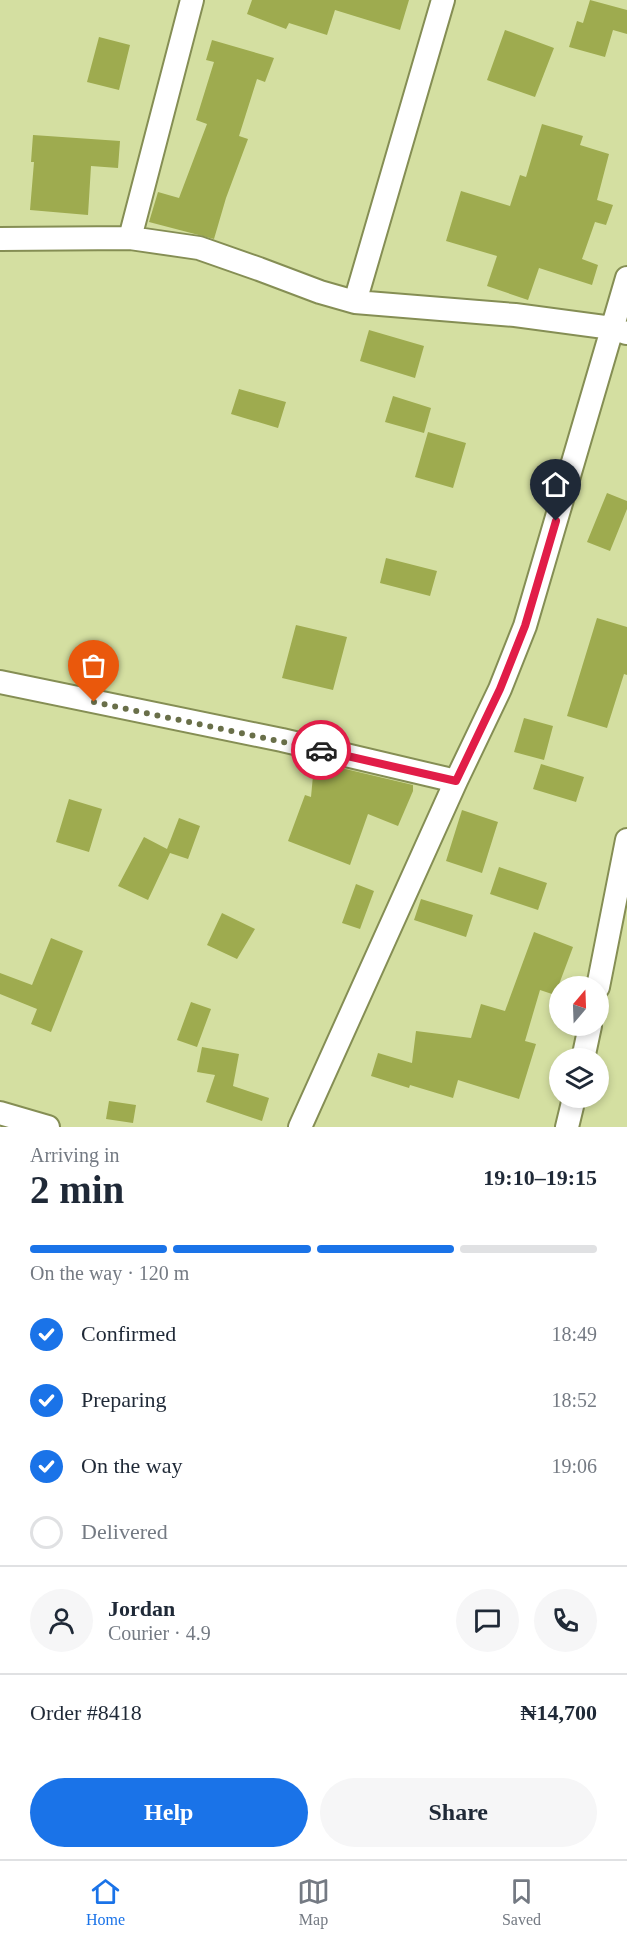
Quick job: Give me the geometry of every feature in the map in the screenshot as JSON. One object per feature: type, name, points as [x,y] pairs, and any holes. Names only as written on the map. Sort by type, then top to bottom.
[{"type":"street","points":[[130,238],[192,0]]},
{"type":"street","points":[[355,302],[443,0]]},
{"type":"street","points":[[0,239],[130,238],[199,248],[320,292],[355,302],[515,315],[620,331]]},
{"type":"street","points":[[300,1127],[456,781],[500,689],[525,626],[620,331],[627,278]]},
{"type":"street","points":[[0,682],[282,740],[456,781]]},
{"type":"street","points":[[600,976],[627,840]]},
{"type":"street","points":[[567,1127],[572,1108]]},
{"type":"street","points":[[0,1113],[48,1127]]},
{"type":"building","points":[[252,0],[409,0],[400,30],[335,10],[327,35],[289,23],[286,29],[247,14]]},
{"type":"building","points":[[590,0],[627,10],[627,34],[613,30],[605,57],[569,47],[577,21],[583,23]]},
{"type":"building","points":[[505,30],[554,48],[535,97],[487,80]]},
{"type":"building","points":[[99,37],[130,45],[119,90],[87,82]]},
{"type":"building","points":[[212,40],[274,58],[265,82],[257,79],[239,136],[248,139],[226,198],[214,239],[149,222],[158,192],[179,198],[207,124],[196,120],[214,62],[206,60]]},
{"type":"building","points":[[542,124],[583,136],[580,145],[609,154],[597,200],[613,205],[606,225],[595,222],[582,259],[598,265],[592,285],[539,268],[528,300],[487,286],[497,256],[446,241],[461,191],[510,206],[520,175],[526,177]]},
{"type":"building","points":[[33,135],[120,141],[118,168],[91,166],[88,215],[30,210],[34,162],[31,162]]},
{"type":"building","points":[[369,330],[424,346],[415,378],[360,361]]},
{"type":"building","points":[[239,389],[286,402],[278,428],[231,414]]},
{"type":"building","points":[[393,396],[431,408],[424,433],[385,422]]},
{"type":"building","points":[[428,432],[466,443],[453,488],[415,477]]},
{"type":"building","points":[[607,493],[627,501],[627,509],[610,551],[587,542]]},
{"type":"building","points":[[386,558],[437,571],[430,596],[380,583]]},
{"type":"building","points":[[597,618],[627,627],[627,675],[624,674],[607,728],[567,716]]},
{"type":"building","points":[[296,625],[347,637],[333,690],[282,678]]},
{"type":"building","points":[[524,718],[553,726],[544,760],[514,752]]},
{"type":"building","points":[[541,764],[584,777],[576,802],[533,789]]},
{"type":"building","points":[[314,765],[337,767],[413,785],[413,791],[398,826],[368,814],[350,865],[288,841],[305,795],[311,797]]},
{"type":"building","points":[[69,799],[102,809],[89,852],[56,842]]},
{"type":"building","points":[[462,810],[498,822],[482,873],[446,861]]},
{"type":"building","points":[[179,818],[200,826],[188,859],[170,853],[148,900],[118,886],[144,837],[167,849]]},
{"type":"building","points":[[499,867],[547,883],[538,910],[490,894]]},
{"type":"building","points":[[356,884],[374,891],[360,929],[342,923]]},
{"type":"building","points":[[421,899],[473,915],[466,937],[414,920]]},
{"type":"building","points":[[222,913],[255,929],[237,959],[207,945]]},
{"type":"building","points":[[534,932],[573,947],[562,976],[549,976],[549,993],[540,990],[525,1041],[536,1044],[519,1099],[458,1080],[453,1098],[371,1076],[378,1053],[412,1063],[416,1031],[471,1038],[481,1004],[505,1011]]},
{"type":"building","points":[[51,938],[83,951],[51,1032],[31,1024],[37,1009],[0,994],[0,973],[32,985]]},
{"type":"building","points":[[191,1002],[211,1009],[197,1047],[177,1040]]},
{"type":"building","points":[[202,1047],[239,1054],[233,1086],[269,1098],[262,1121],[206,1102],[215,1075],[197,1072]]},
{"type":"building","points":[[109,1101],[136,1105],[133,1123],[106,1119]]},
{"type":"way so far","points":[[94,702],[321,750]]},
{"type":"route","points":[[321,750],[456,781],[500,689],[525,626],[556,521]]}]
